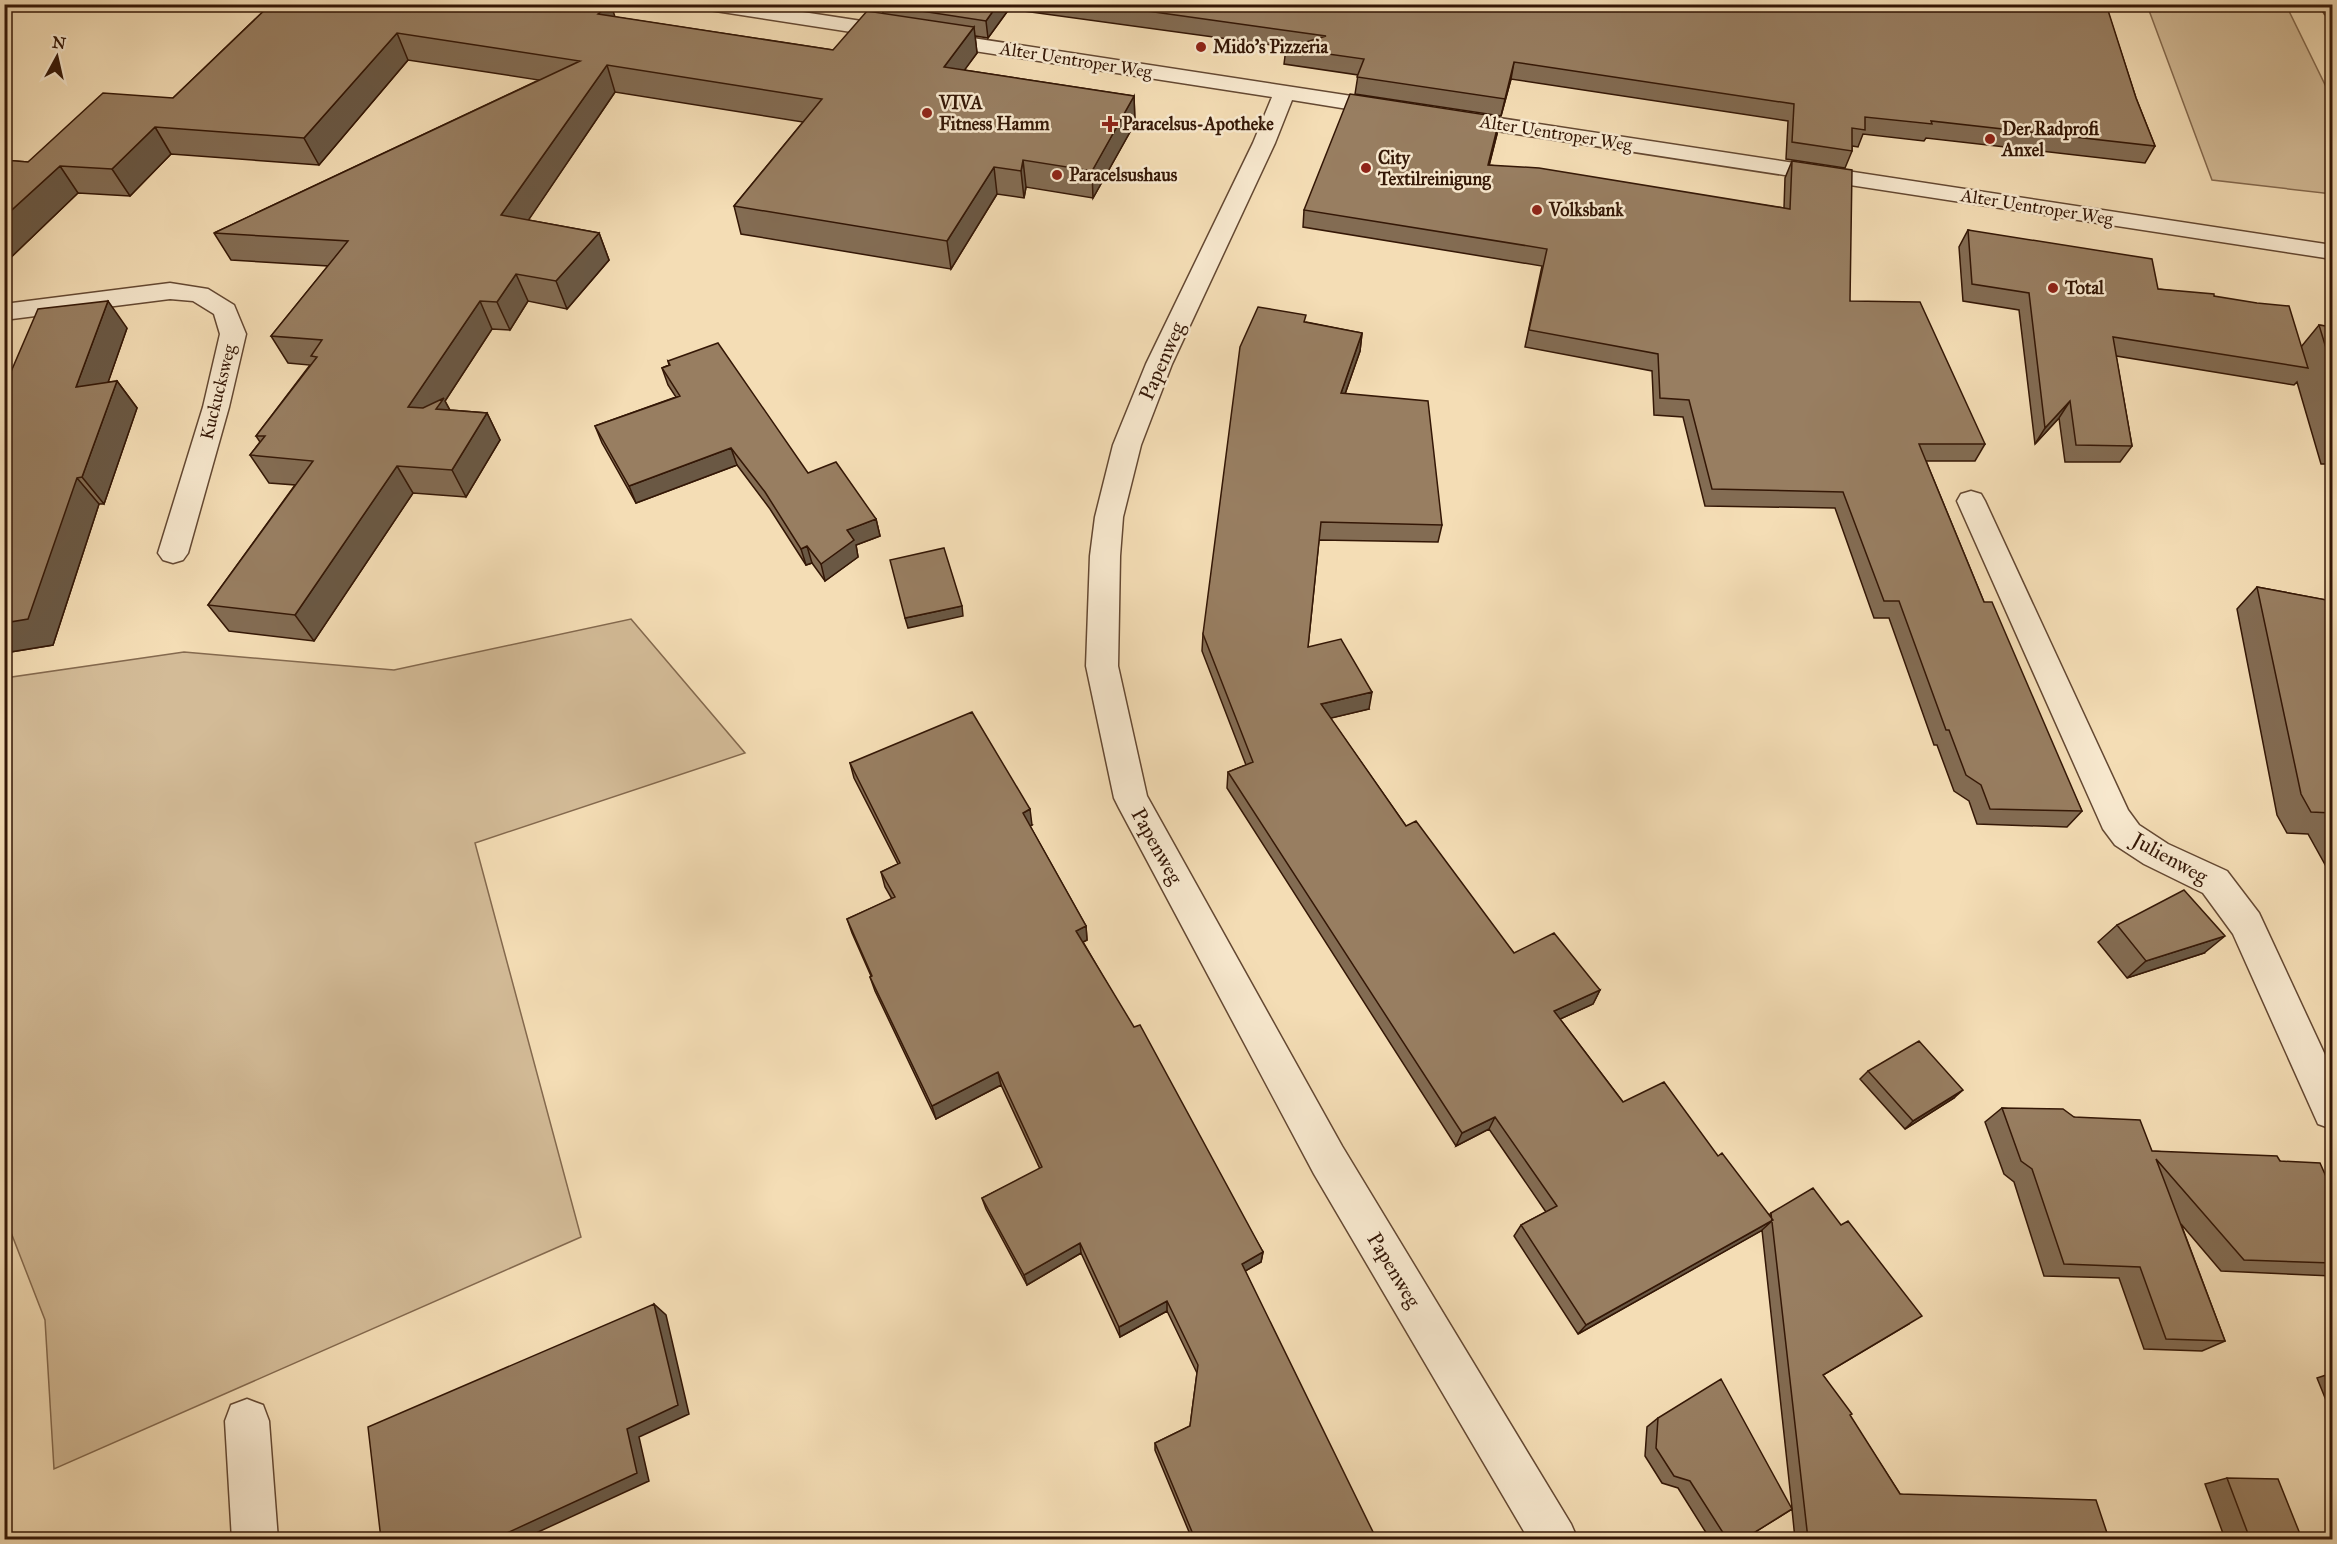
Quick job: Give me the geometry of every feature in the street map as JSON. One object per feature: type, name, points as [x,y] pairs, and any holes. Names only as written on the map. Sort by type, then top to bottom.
[{"type":"street","name":"Alter Uentroper Weg","points":[[709,4],[1414,112]]},
{"type":"street","points":[[2329,4],[2332,10]]},
{"type":"street","name":"Papenweg","points":[[1284,93],[1254,164],[1159,364],[1127,445],[1108,526],[1102,666],[1131,798],[1328,1160],[1555,1539]]},
{"type":"street","name":"Alter Uentroper Weg","points":[[1438,116],[2332,252]]},
{"type":"street","name":"Kuckucksweg","points":[[4,312],[170,291],[199,294],[225,309],[233,333],[216,406],[173,553]]},
{"type":"street","name":"Julienweg","points":[[1971,501],[2115,819],[2127,836],[2156,854],[2215,882],[2246,924],[2332,1111]]},
{"type":"street","points":[[247,1421],[255,1539]]},
{"type":"shaded area","points":[[2147,5],[2286,5],[2332,99],[2332,194],[2212,180]]},
{"type":"shaded area","points":[[631,619],[745,753],[475,843],[581,1237],[54,1469],[45,1320],[5,1217],[5,678],[184,652],[394,670]]},
{"type":"building","points":[[271,4],[610,4],[598,14],[833,50],[867,11],[974,27],[944,67],[1134,96],[1092,171],[1023,160],[1021,171],[994,167],[947,241],[734,206],[822,99],[607,65],[501,215],[599,233],[556,281],[516,274],[497,302],[480,301],[408,407],[423,408],[444,398],[436,409],[487,413],[452,470],[397,466],[295,615],[208,605],[313,461],[250,455],[265,436],[256,436],[317,357],[311,356],[322,340],[271,336],[348,241],[214,233],[580,61],[397,33],[304,138],[155,127],[112,169],[60,166],[4,217],[4,160],[28,162],[103,93],[173,98]]},
{"type":"building","points":[[883,4],[998,4],[986,21]]},
{"type":"building","points":[[1097,4],[2106,4],[2136,98],[2155,146],[1931,121],[1932,124],[1865,117],[1865,130],[1852,128],[1852,151],[1792,142],[1794,104],[1514,62],[1505,99],[1357,77],[1364,59],[1286,48],[1326,36]]},
{"type":"building","points":[[1350,94],[1500,117],[1488,165],[1539,168],[1790,209],[1792,161],[1852,170],[1850,301],[1920,302],[1985,444],[1919,444],[1984,602],[1992,602],[2082,811],[1990,809],[1981,785],[1966,775],[1949,730],[1946,730],[1899,601],[1884,601],[1843,492],[1712,489],[1689,400],[1660,398],[1658,354],[1529,330],[1547,249],[1304,210]]},
{"type":"building","points":[[1968,230],[2152,259],[2158,289],[2214,294],[2214,296],[2257,303],[2289,306],[2308,368],[2113,337],[2132,446],[2076,445],[2070,401],[2045,428],[2029,293],[1972,284]]},
{"type":"building","points":[[108,301],[76,387],[117,381],[82,477],[77,478],[28,619],[4,623],[4,388],[38,309]]},
{"type":"building","points":[[1258,307],[1306,315],[1304,322],[1362,333],[1341,393],[1428,401],[1442,525],[1321,522],[1308,647],[1341,639],[1372,692],[1321,704],[1406,826],[1416,821],[1514,953],[1554,933],[1600,990],[1554,1011],[1623,1102],[1664,1082],[1718,1156],[1722,1153],[1773,1220],[1586,1325],[1521,1225],[1557,1206],[1495,1117],[1462,1133],[1228,772],[1253,762],[1203,634],[1240,347]]},
{"type":"building","points":[[2319,325],[2332,327],[2332,368]]},
{"type":"building","points":[[718,343],[808,473],[836,462],[876,519],[847,530],[854,540],[821,564],[807,546],[801,549],[765,492],[731,448],[629,486],[595,426],[680,396],[662,368],[670,365],[668,361]]},
{"type":"building","points":[[944,548],[962,606],[905,618],[890,560]]},
{"type":"building","points":[[2257,587],[2332,601],[2332,813],[2311,812],[2301,794]]},
{"type":"building","points":[[972,712],[1030,809],[1023,813],[1086,926],[1076,931],[1134,1027],[1140,1025],[1263,1252],[1242,1264],[1374,1534],[1363,1539],[1195,1539],[1155,1443],[1190,1426],[1198,1365],[1167,1301],[1119,1327],[1080,1243],[1024,1275],[982,1198],[1042,1167],[998,1072],[932,1106],[870,977],[872,976],[847,919],[895,897],[881,872],[900,863],[850,763]]},
{"type":"building","points":[[2184,890],[2225,936],[2146,961],[2117,925]]},
{"type":"building","points":[[1919,1041],[1963,1090],[1913,1121],[1868,1071]]},
{"type":"building","points":[[2002,1108],[2063,1109],[2074,1117],[2140,1120],[2152,1151],[2277,1156],[2280,1161],[2320,1163],[2332,1190],[2332,1263],[2244,1260],[2156,1159],[2225,1341],[2166,1339],[2140,1267],[2064,1264],[2032,1169],[2021,1161]]},
{"type":"building","points":[[1813,1188],[1841,1225],[1848,1221],[1922,1316],[1823,1375],[1852,1414],[1850,1415],[1900,1494],[2096,1500],[2109,1539],[1808,1539],[1771,1213]]},
{"type":"building","points":[[654,1304],[678,1405],[627,1429],[637,1473],[494,1539],[381,1539],[368,1427]]},
{"type":"building","points":[[1721,1379],[1792,1509],[1744,1539],[1727,1539],[1690,1481],[1674,1476],[1656,1448],[1658,1418]]},
{"type":"building","points":[[2227,1478],[2278,1479],[2302,1539],[2250,1539]]},
{"type":"place","name":"Mido's Pizzeria","points":[[1201,47]]},
{"type":"place","name":"VIVA Fitness Hamm","points":[[927,113]]},
{"type":"place","name":"Paracelsus-Apotheke","points":[[1110,124]]},
{"type":"place","name":"Der Radprofi Anxel","points":[[1990,139]]},
{"type":"place","name":"City Textilreinigung","points":[[1366,168]]},
{"type":"place","name":"Paracelsushaus","points":[[1057,175]]},
{"type":"place","name":"Volksbank","points":[[1537,210]]},
{"type":"place","name":"Total","points":[[2053,288]]}]
